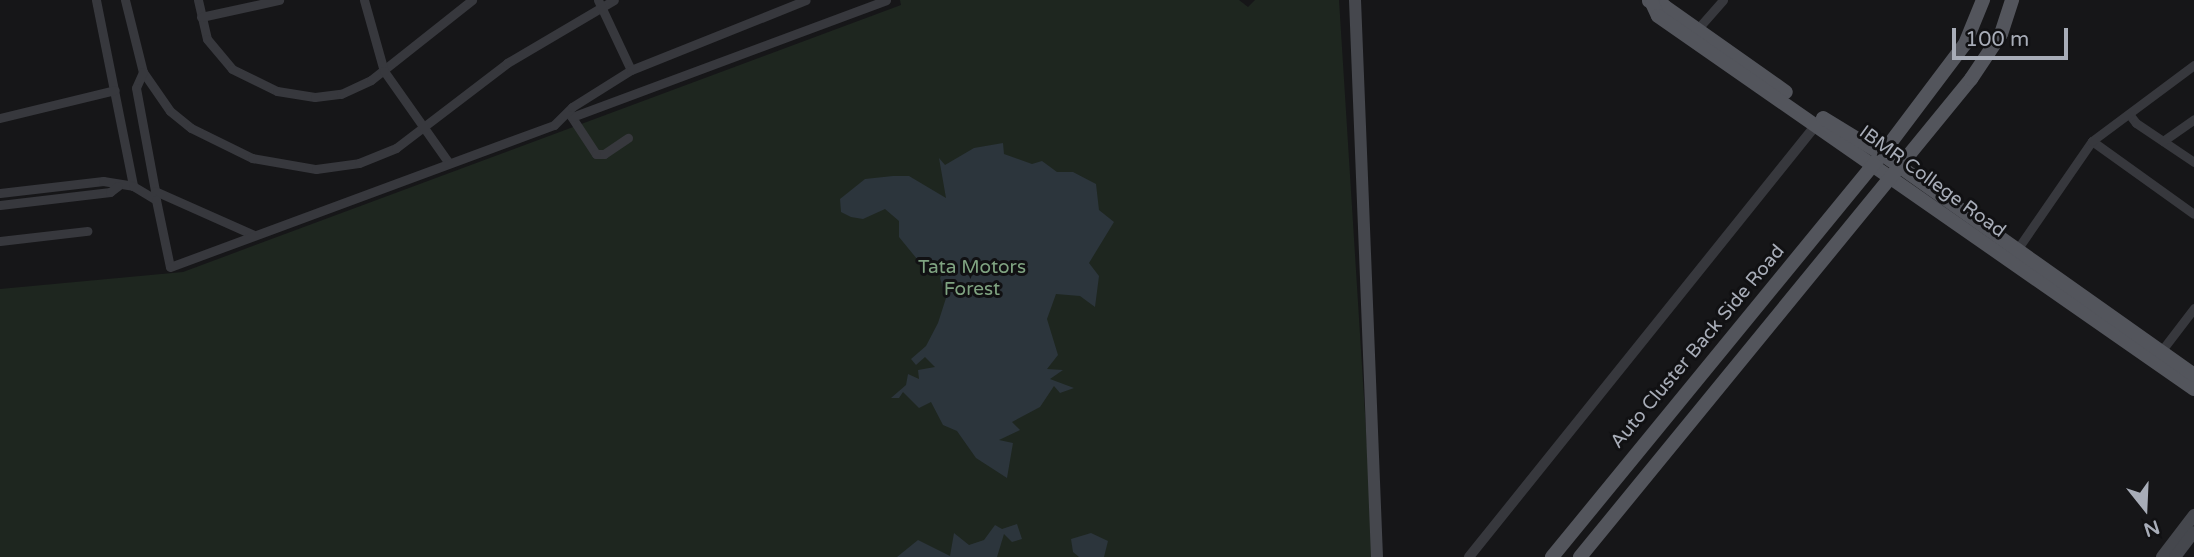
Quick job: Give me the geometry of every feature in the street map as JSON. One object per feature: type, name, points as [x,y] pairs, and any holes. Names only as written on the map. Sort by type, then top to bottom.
[{"type":"main road","points":[[1348,0],[1377,557]]},
{"type":"main road","points":[[1352,76],[1355,0]]},
{"type":"main road","name":"Auto Cluster Back Side Road","points":[[1552,557],[1879,159],[1965,44],[1983,0]]},
{"type":"main road","name":"Auto Cluster Back Side Road","points":[[1580,557],[1898,172],[1988,57],[2012,0]]},
{"type":"main road","name":"IBMR College Road","points":[[1650,1],[1819,121],[1898,172],[2157,356],[2194,389]]},
{"type":"main road","points":[[1363,320],[1370,557]]},
{"type":"main road","name":"IBMR College Road","points":[[2157,356],[2194,375]]},
{"type":"main road","points":[[2162,557],[2194,515]]},
{"type":"main road","points":[[2175,557],[2194,532]]},
{"type":"street","points":[[96,0],[133,186]]},
{"type":"street","points":[[125,0],[143,72],[170,111],[191,128],[273,165],[316,169],[359,163],[396,148],[427,127],[507,63],[600,3],[614,0]]},
{"type":"street","points":[[198,0],[207,39],[222,61],[289,95],[341,94],[384,71],[472,0]]},
{"type":"street","points":[[201,17],[279,0]]},
{"type":"street","points":[[364,0],[384,71],[427,127],[449,163]]},
{"type":"street","points":[[118,186],[110,192],[1,204],[0,192],[110,181],[118,186],[133,186],[156,200],[170,267],[554,125],[631,69],[807,0]]},
{"type":"street","points":[[570,115],[886,0]]},
{"type":"street","points":[[1695,33],[1723,0]]},
{"type":"street","points":[[600,3],[631,69]]},
{"type":"street","points":[[2013,256],[2092,141],[2194,65]]},
{"type":"street","points":[[143,72],[136,88],[155,191],[254,235]]},
{"type":"street","points":[[0,118],[115,90]]},
{"type":"street","points":[[2129,114],[2194,162]]},
{"type":"street","points":[[570,115],[596,154],[604,154],[628,138]]},
{"type":"street","points":[[2163,141],[2194,119]]},
{"type":"street","points":[[1469,557],[1819,121]]},
{"type":"street","points":[[2092,141],[2194,214]]},
{"type":"street","points":[[67,185],[68,197]]},
{"type":"street","points":[[0,240],[88,231]]},
{"type":"street","points":[[2157,356],[2194,308]]},
{"type":"green space","name":"Tata Motors Forest","points":[[900,0],[1239,0],[1248,7],[1255,0],[1339,0],[1374,557],[0,557],[0,289],[183,272],[901,5]]},
{"type":"shaded area","points":[[1003,143],[1004,154],[1032,164],[1042,161],[1057,172],[1073,172],[1096,184],[1099,210],[1114,222],[1089,263],[1099,276],[1095,307],[1080,296],[1056,294],[1047,319],[1058,355],[1047,369],[1063,370],[1050,379],[1074,388],[1060,393],[1054,386],[1040,407],[1012,422],[1020,430],[999,440],[1013,443],[1007,478],[976,458],[957,431],[943,425],[931,402],[919,408],[903,392],[899,398],[891,398],[906,385],[908,374],[919,379],[918,370],[935,367],[925,357],[916,365],[911,359],[926,346],[938,323],[946,298],[940,278],[943,272],[917,259],[899,237],[899,221],[885,209],[863,219],[851,217],[841,212],[840,199],[865,179],[893,176],[909,176],[946,198],[939,158],[945,165],[974,148]]},
{"type":"shaded area","points":[[1017,524],[1022,539],[1012,542],[1004,534],[997,557],[897,557],[918,540],[950,556],[954,533],[969,545],[984,540],[995,525],[1002,529]]},
{"type":"shaded area","points":[[1091,533],[1108,541],[1104,557],[1079,557],[1073,552],[1071,539]]}]
